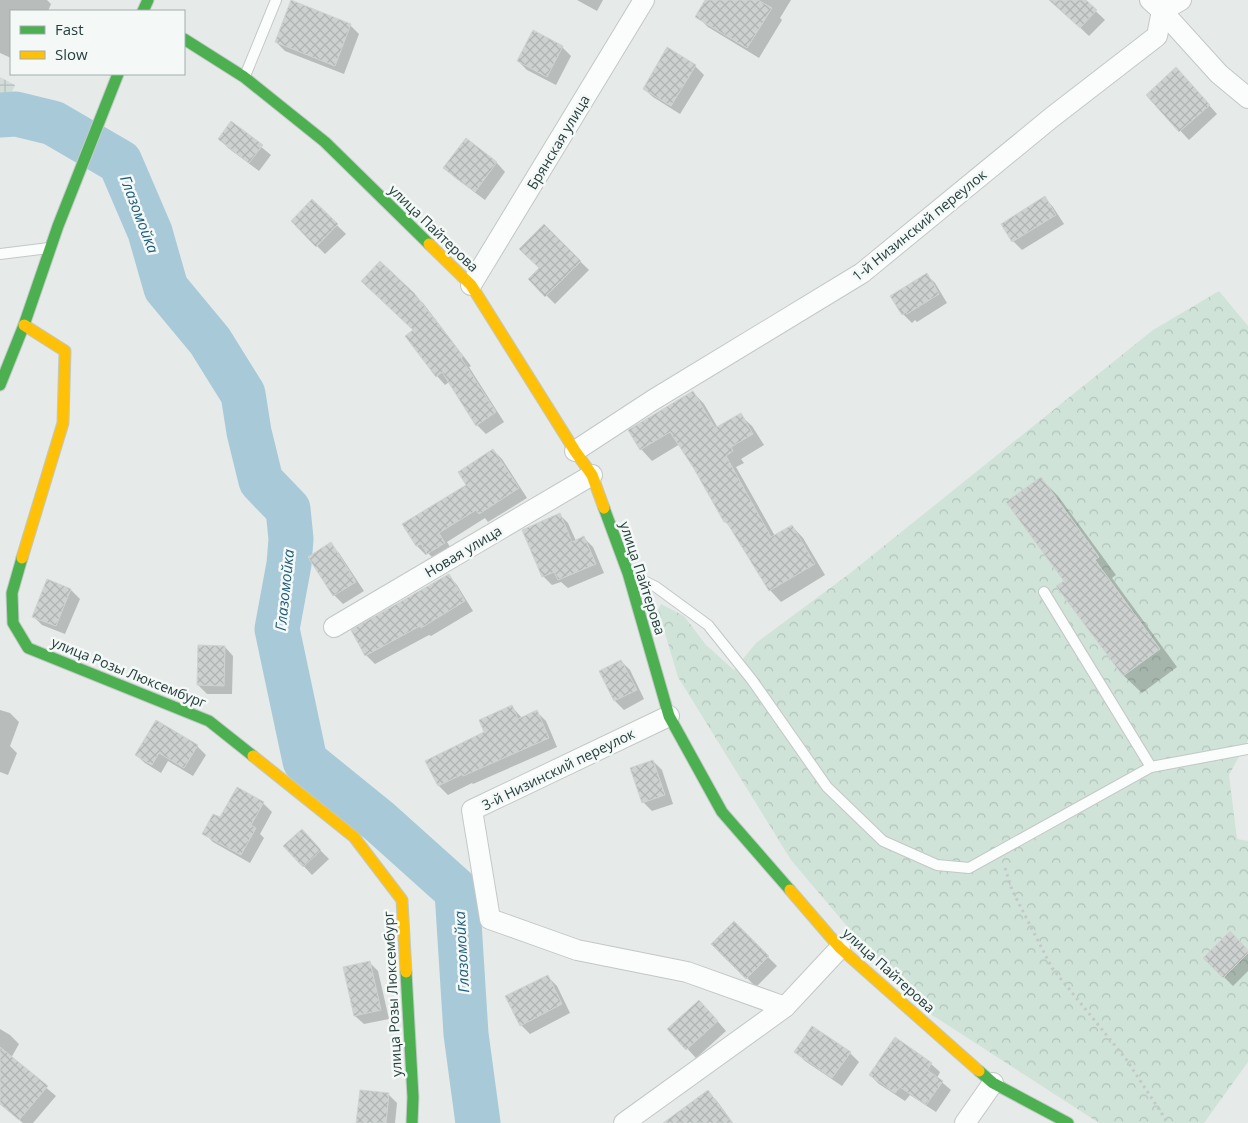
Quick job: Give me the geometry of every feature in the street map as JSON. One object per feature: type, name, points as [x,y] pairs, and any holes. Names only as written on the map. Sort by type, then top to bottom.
[{"type":"main road","name":"улица Пайтерова","points":[[185,40],[244,77],[325,142],[471,284],[575,451],[592,475],[628,573],[669,716],[722,812],[840,948],[993,1083],[1068,1123]]},
{"type":"main road","points":[[0,385],[24,325],[58,226],[118,75]]},
{"type":"main road","name":"улица Розы Люксембург","points":[[24,325],[65,351],[63,423],[12,593],[13,623],[28,648],[209,721],[354,837],[402,900],[413,1097],[412,1123]]},
{"type":"street","name":"Брянская улица","points":[[471,284],[644,0]]},
{"type":"street","points":[[1181,0],[1156,6],[1219,74],[1248,98]]},
{"type":"street","name":"1-й Низинский переулок","points":[[575,451],[653,400],[862,273],[1051,118],[1157,36],[1156,6]]},
{"type":"street","name":"Новая улица","points":[[334,627],[592,475]]},
{"type":"street","name":"3-й Низинский переулок","points":[[669,716],[472,810],[490,918],[577,950],[687,972],[785,1007]]},
{"type":"street","points":[[624,1123],[785,1007],[840,948]]},
{"type":"street","points":[[965,1123],[993,1083]]},
{"type":"lane","points":[[244,77],[276,0]]},
{"type":"lane","points":[[0,254],[50,248]]},
{"type":"lane","points":[[628,573],[656,587],[708,625],[752,680],[827,787],[883,841],[937,865],[969,868],[1151,767],[1248,749]]},
{"type":"lane","points":[[1044,592],[1151,767]]},
{"type":"path","points":[[1000,852],[1012,890],[1052,968],[1126,1059],[1168,1123]]},
{"type":"shaded area","points":[[0,77],[15,85],[0,119]]},
{"type":"green space","points":[[1219,291],[1248,326],[1248,740],[1229,775],[1237,839],[1248,841],[1248,1062],[1204,1123],[1099,1123],[932,1015],[916,995],[863,945],[791,860],[678,677],[658,610],[661,604],[684,616],[706,645],[734,670],[756,643],[849,574],[1153,330]]},
{"type":"building","points":[[291,0],[351,24],[335,66],[275,42]]},
{"type":"building","points":[[705,0],[758,0],[772,8],[747,48],[695,17]]},
{"type":"building","points":[[1049,0],[1086,0],[1097,10],[1080,28]]},
{"type":"building","points":[[533,30],[563,46],[547,77],[517,61]]},
{"type":"building","points":[[667,47],[696,65],[671,106],[643,89]]},
{"type":"building","points":[[1176,67],[1210,105],[1179,132],[1146,95]]},
{"type":"building","points":[[231,121],[263,145],[249,163],[218,139]]},
{"type":"building","points":[[466,138],[497,162],[475,192],[443,168]]},
{"type":"building","points":[[1045,196],[1056,215],[1012,242],[1001,224]]},
{"type":"building","points":[[312,199],[338,224],[316,247],[291,221]]},
{"type":"building","points":[[544,224],[581,261],[545,297],[528,279],[539,268],[519,249]]},
{"type":"building","points":[[380,261],[414,293],[463,356],[461,358],[496,412],[476,426],[442,372],[436,377],[405,336],[413,330],[361,281]]},
{"type":"building","points":[[927,273],[939,294],[907,314],[906,312],[902,315],[890,296]]},
{"type":"building","points":[[693,391],[715,428],[741,413],[753,434],[731,447],[733,451],[726,456],[771,537],[792,525],[815,564],[769,591],[726,521],[724,522],[693,467],[670,432],[640,450],[628,430]]},
{"type":"building","points":[[493,449],[519,488],[479,514],[476,510],[439,533],[445,543],[427,554],[421,544],[416,546],[402,524],[466,485],[458,472]]},
{"type":"building","points":[[1041,477],[1099,557],[1095,560],[1160,649],[1123,676],[1056,586],[1064,581],[1006,502]]},
{"type":"building","points":[[560,513],[572,542],[584,536],[596,564],[558,580],[554,572],[542,577],[522,530]]},
{"type":"building","points":[[331,542],[356,582],[333,596],[308,557]]},
{"type":"building","points":[[449,574],[465,601],[421,628],[420,626],[365,656],[351,630]]},
{"type":"building","points":[[47,579],[71,589],[56,626],[32,617]]},
{"type":"building","points":[[198,645],[225,646],[224,686],[197,685]]},
{"type":"building","points":[[621,660],[637,690],[614,701],[599,671]]},
{"type":"building","points":[[512,705],[518,719],[537,710],[549,738],[438,786],[425,761],[484,732],[479,720]]},
{"type":"building","points":[[156,720],[198,745],[184,768],[159,753],[152,765],[135,755]]},
{"type":"building","points":[[653,760],[665,795],[642,803],[630,768]]},
{"type":"building","points":[[237,787],[264,802],[251,825],[256,828],[241,855],[202,834],[213,814],[220,817]]},
{"type":"building","points":[[302,829],[321,850],[303,867],[283,846]]},
{"type":"building","points":[[734,921],[769,956],[746,979],[711,944]]},
{"type":"building","points":[[1230,931],[1248,950],[1248,953],[1223,978],[1203,958]]},
{"type":"building","points":[[370,961],[381,1010],[354,1016],[343,967]]},
{"type":"building","points":[[548,975],[562,1004],[520,1026],[505,996]]},
{"type":"building","points":[[699,1000],[718,1021],[686,1050],[667,1029]]},
{"type":"building","points":[[812,1026],[851,1052],[832,1078],[794,1052]]},
{"type":"building","points":[[895,1037],[932,1063],[927,1070],[943,1081],[926,1105],[900,1087],[895,1093],[869,1075]]},
{"type":"building","points":[[0,1047],[48,1086],[19,1120],[0,1104]]},
{"type":"building","points":[[360,1090],[389,1093],[386,1123],[356,1123]]},
{"type":"building","points":[[708,1090],[732,1123],[663,1123]]},
{"type":"waterway","name":"Глазомойка","points":[[0,115],[16,114],[53,123],[120,162],[150,232],[166,288],[210,341],[243,394],[249,432],[261,481],[288,509],[291,539],[289,564],[277,629],[305,761],[379,821],[457,891],[466,1034],[478,1123]]},
{"type":"traffic: fast","points":[[143,10],[148,0]]},
{"type":"traffic: fast","points":[[185,40],[244,77],[325,142],[429,244]]},
{"type":"traffic: fast","points":[[0,385],[24,325],[58,226],[118,75]]},
{"type":"traffic: fast","points":[[604,508],[628,573],[669,716],[722,812],[790,890]]},
{"type":"traffic: fast","points":[[22,558],[12,593],[13,623],[28,648],[209,721],[253,756]]},
{"type":"traffic: fast","points":[[406,972],[413,1097],[412,1123]]},
{"type":"traffic: fast","points":[[979,1071],[993,1083],[1068,1123]]},
{"type":"traffic: slow","points":[[429,244],[471,285],[592,475],[604,508]]},
{"type":"traffic: slow","points":[[22,558],[63,423],[65,351],[24,325]]},
{"type":"traffic: slow","points":[[253,756],[354,837],[402,900],[406,972]]},
{"type":"traffic: slow","points":[[790,890],[840,948],[979,1071]]}]
